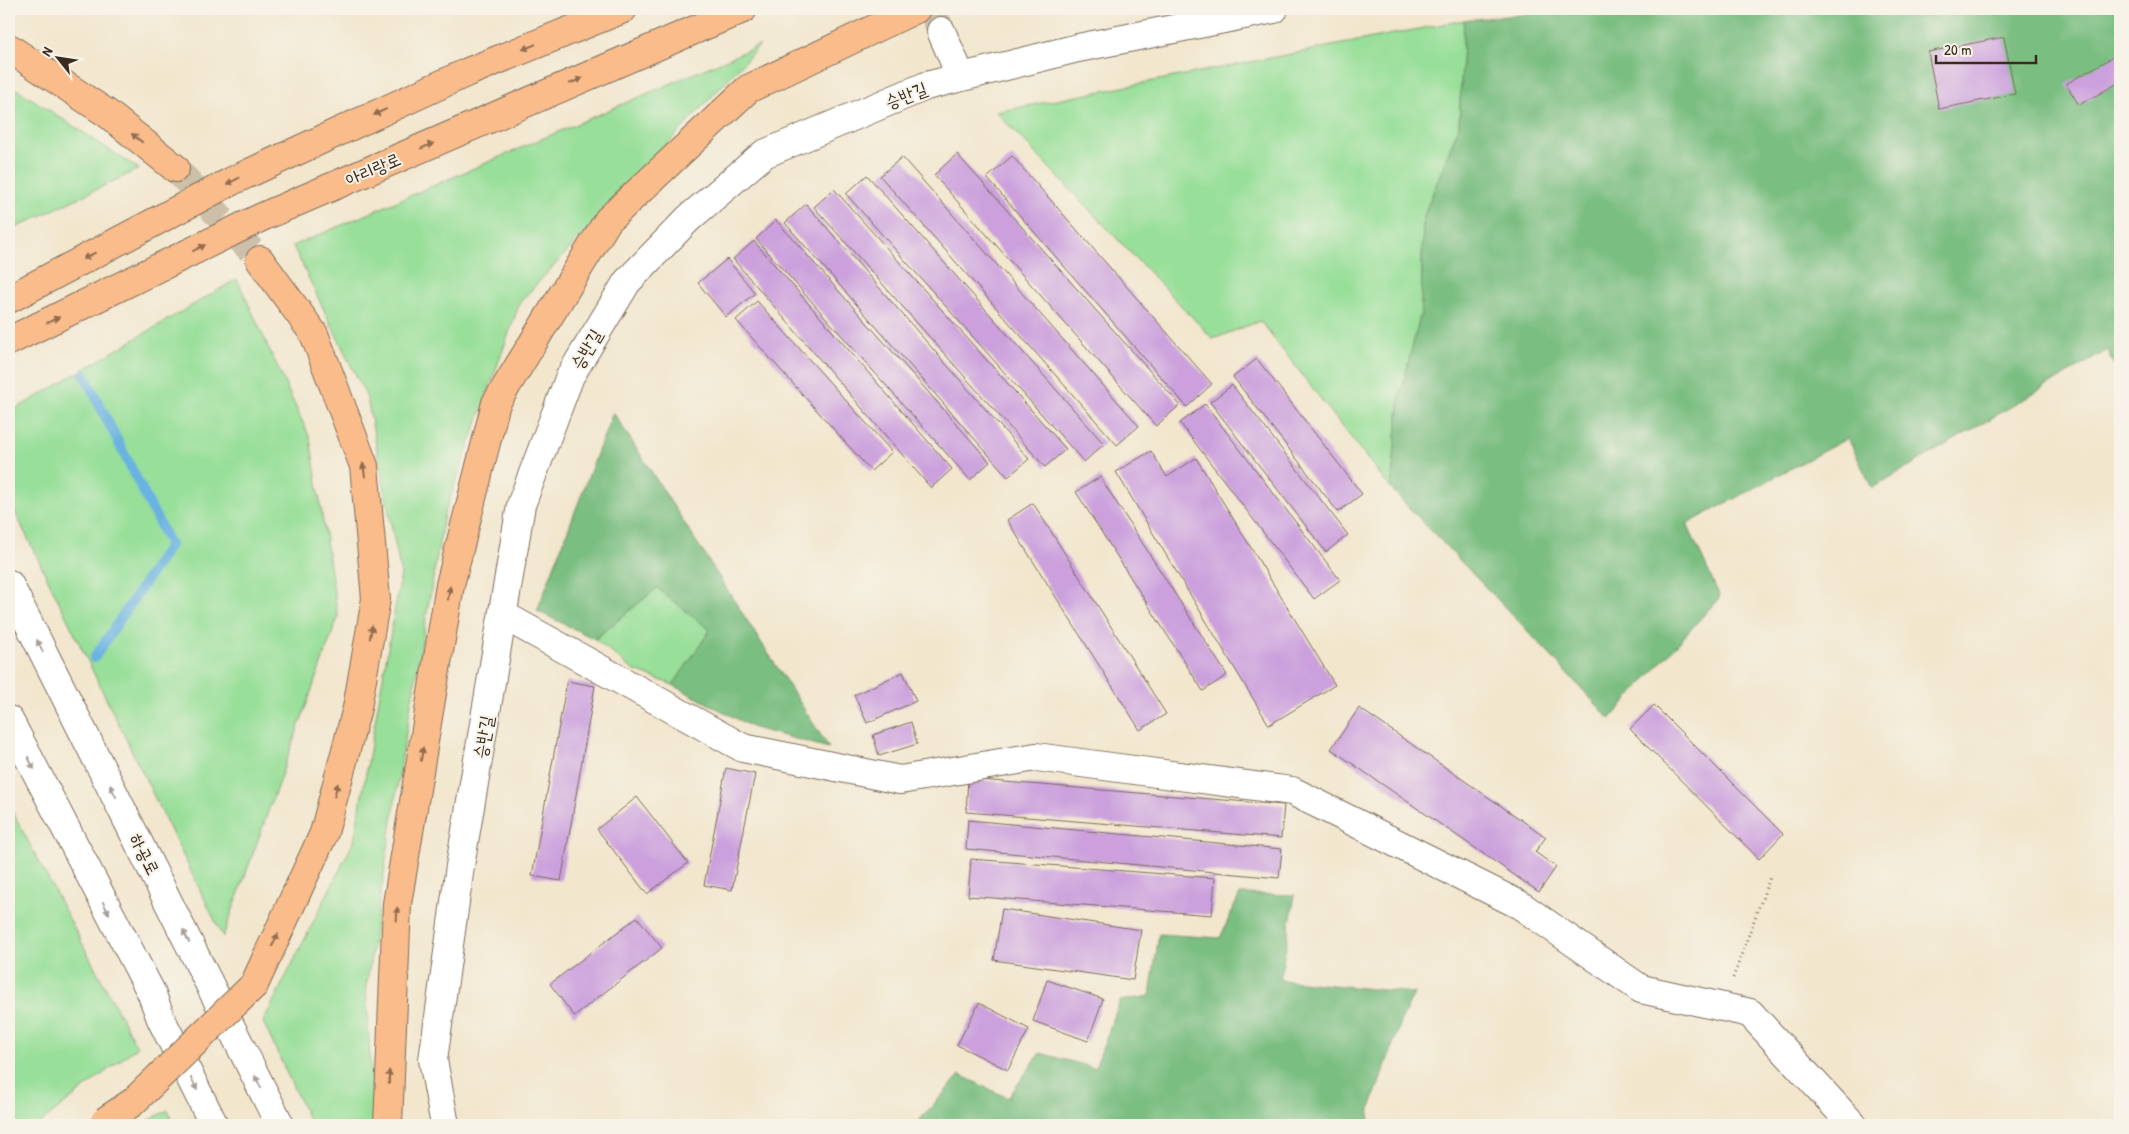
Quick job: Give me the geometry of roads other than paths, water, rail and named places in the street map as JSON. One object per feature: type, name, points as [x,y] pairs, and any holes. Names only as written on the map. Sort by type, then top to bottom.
[{"type":"highway","points":[[9,299],[232,181],[468,72],[623,9]]},
{"type":"highway","name":"아리랑로","points":[[9,341],[262,217],[743,9]]},
{"type":"highway","points":[[388,1125],[397,904],[450,585],[496,403],[608,220],[615,213],[748,89],[916,9]]},
{"type":"highway","points":[[9,48],[108,114],[175,168]]},
{"type":"highway","points":[[100,1123],[133,1102],[254,985],[324,833],[357,708],[376,599],[364,466],[314,334],[260,260]]},
{"type":"street","name":"승반길","points":[[445,1125],[433,1060],[460,866],[522,505],[570,376],[627,282],[689,218],[764,154],[926,86],[1078,48],[1274,9]]},
{"type":"street","points":[[941,31],[961,77]]},
{"type":"street","name":"하공로","points":[[9,584],[280,1125]]},
{"type":"street","points":[[503,616],[743,748],[900,780],[1036,757],[1292,791],[1520,905],[1641,989],[1750,1013],[1852,1125]]},
{"type":"street","points":[[9,720],[151,992],[161,1019],[214,1125]]},
{"type":"waterway","points":[[84,374],[170,545],[94,658]]},
{"type":"tunnel","points":[[932,9],[941,31]]},
{"type":"tunnel","points":[[175,168],[260,260]]}]
